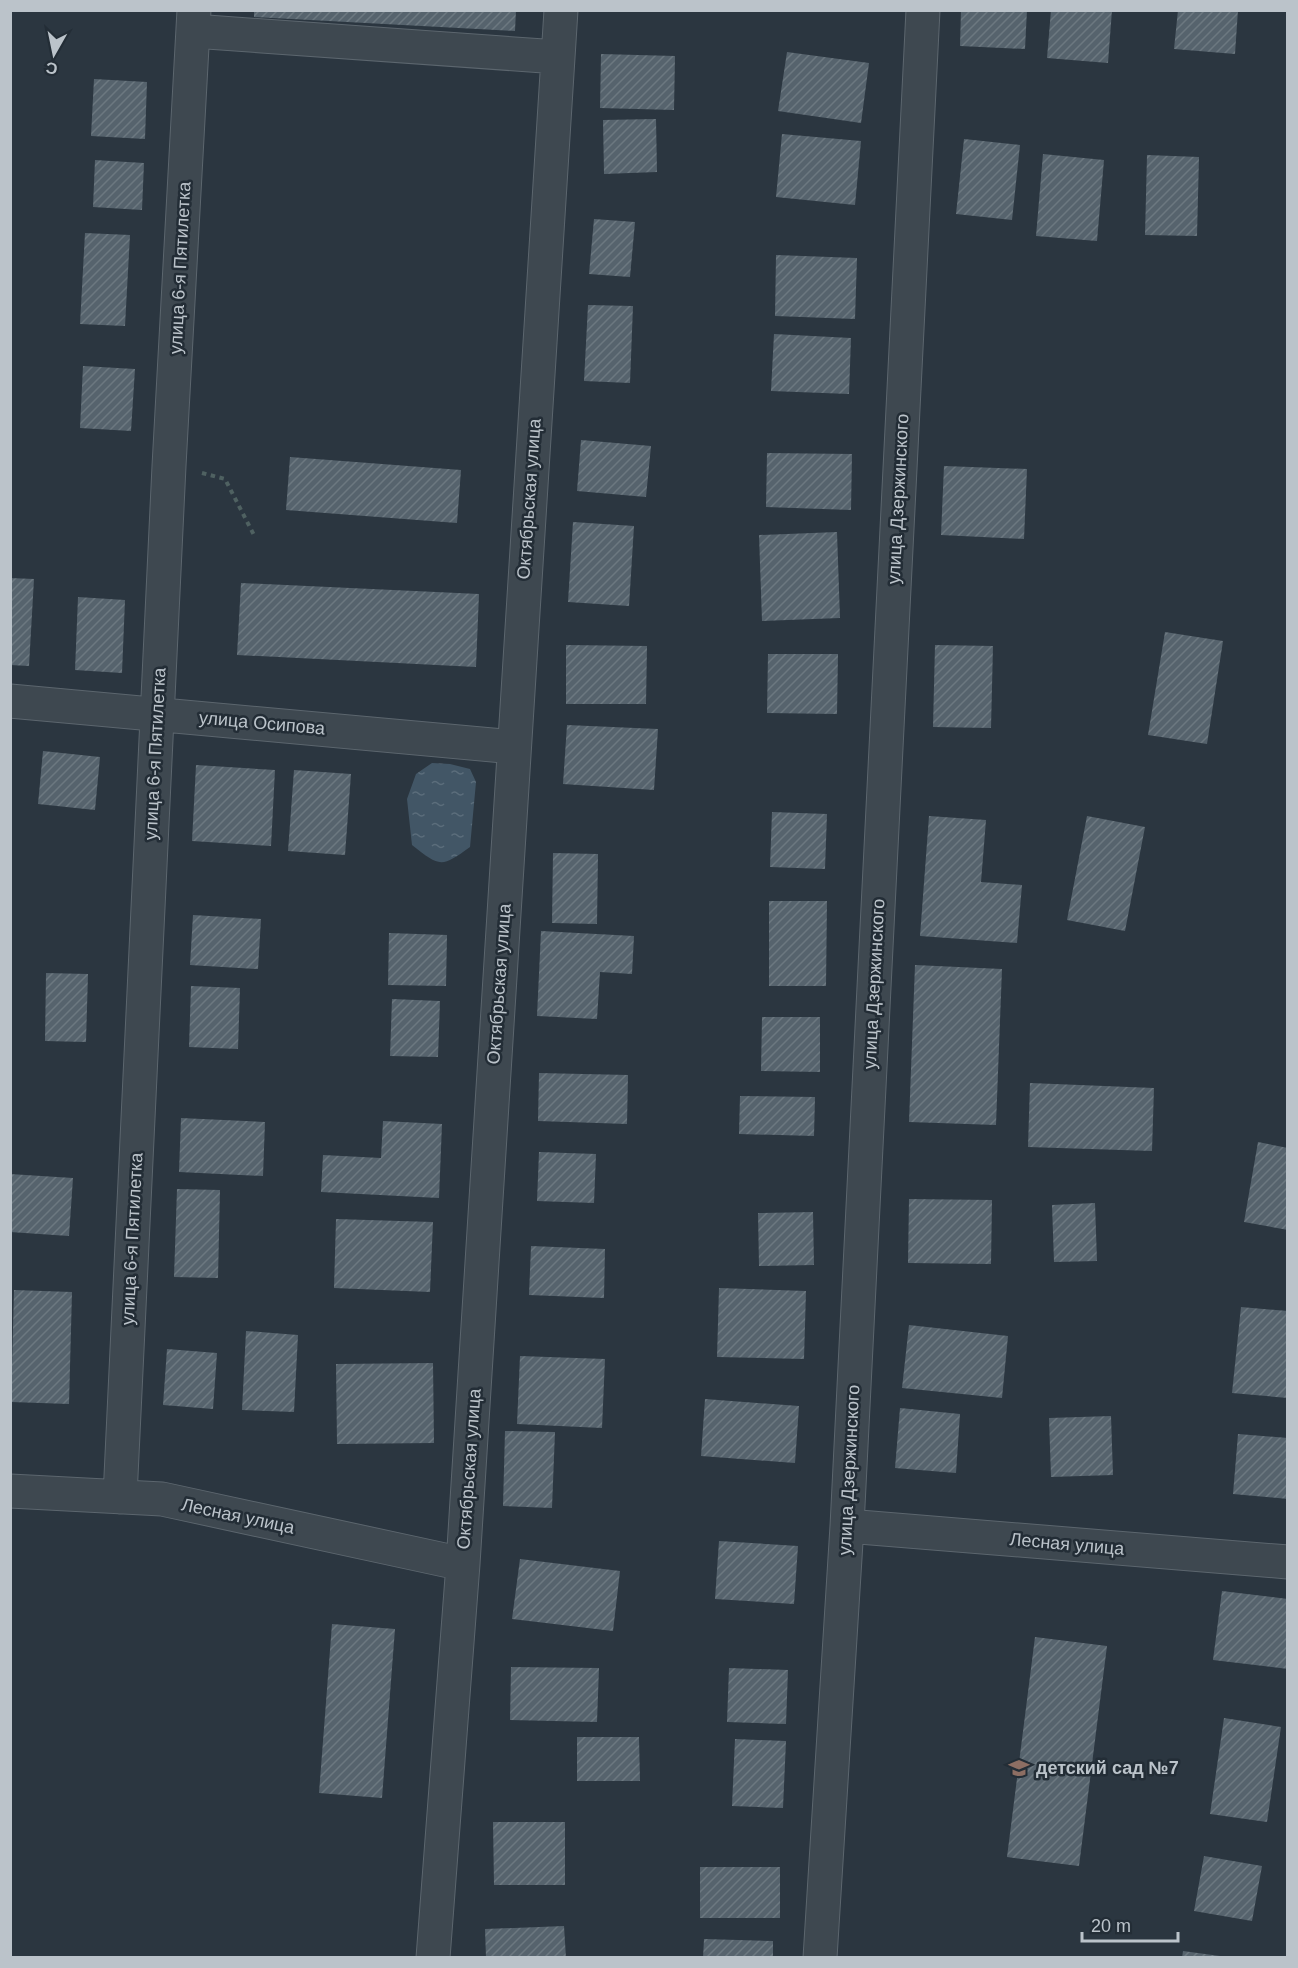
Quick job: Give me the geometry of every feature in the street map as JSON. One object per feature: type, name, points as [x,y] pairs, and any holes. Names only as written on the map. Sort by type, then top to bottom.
[{"type":"street","name":"Октябрьская улица","points":[[434,1958],[463,1564],[561,10]]},
{"type":"street","name":"улица Дзержинского","points":[[820,1958],[847,1526],[923,10]]},
{"type":"street","points":[[194,21],[558,57]]},
{"type":"street","name":"улица 6-я Пятилетка","points":[[120,1497],[169,466],[194,21]]},
{"type":"street","name":"улица Осипова","points":[[10,701],[514,747]]},
{"type":"street","name":"Лесная улица","points":[[10,1491],[162,1499],[463,1564]]},
{"type":"street","name":"Лесная улица","points":[[847,1526],[1287,1562]]},
{"type":"path","points":[[169,466],[225,479],[255,537]]},
{"type":"water","points":[[432,763],[450,764],[470,769],[476,782],[470,847],[453,859],[441,862],[429,858],[412,845],[407,799],[416,774]]},
{"type":"building","points":[[254,10],[516,10],[515,31],[254,17]]},
{"type":"building","points":[[961,10],[1027,10],[1025,49],[960,46]]},
{"type":"building","points":[[1051,10],[1112,10],[1108,63],[1047,58]]},
{"type":"building","points":[[1178,10],[1238,10],[1235,54],[1174,49]]},
{"type":"building","points":[[787,52],[869,63],[861,123],[778,111]]},
{"type":"building","points":[[601,54],[675,56],[674,110],[600,108]]},
{"type":"building","points":[[94,79],[147,82],[145,139],[91,136]]},
{"type":"building","points":[[656,119],[657,172],[604,174],[603,120]]},
{"type":"building","points":[[782,134],[861,141],[855,205],[776,197]]},
{"type":"building","points":[[964,139],[1020,145],[1012,220],[956,214]]},
{"type":"building","points":[[1043,154],[1104,160],[1097,241],[1036,236]]},
{"type":"building","points":[[1147,155],[1199,157],[1197,236],[1145,235]]},
{"type":"building","points":[[95,160],[144,163],[142,210],[93,207]]},
{"type":"building","points":[[594,219],[635,222],[630,277],[589,274]]},
{"type":"building","points":[[85,233],[130,235],[125,326],[80,324]]},
{"type":"building","points":[[776,255],[857,258],[855,319],[775,316]]},
{"type":"building","points":[[588,305],[633,306],[630,383],[584,381]]},
{"type":"building","points":[[774,334],[851,338],[849,394],[771,391]]},
{"type":"building","points":[[83,366],[135,369],[131,431],[80,428]]},
{"type":"building","points":[[581,440],[651,446],[646,497],[577,491]]},
{"type":"building","points":[[767,453],[852,454],[851,510],[766,507]]},
{"type":"building","points":[[290,457],[461,470],[457,523],[286,510]]},
{"type":"building","points":[[944,466],[1027,469],[1024,539],[941,535]]},
{"type":"building","points":[[573,522],[634,526],[629,606],[568,602]]},
{"type":"building","points":[[837,532],[840,618],[762,621],[759,535]]},
{"type":"building","points":[[10,578],[34,579],[29,666],[10,665]]},
{"type":"building","points":[[241,583],[479,594],[476,667],[237,655]]},
{"type":"building","points":[[78,597],[125,600],[122,673],[75,670]]},
{"type":"building","points":[[1165,632],[1223,641],[1207,744],[1148,735]]},
{"type":"building","points":[[566,645],[647,646],[646,704],[566,704]]},
{"type":"building","points":[[935,645],[993,646],[991,728],[933,727]]},
{"type":"building","points":[[768,654],[838,654],[837,714],[767,713]]},
{"type":"building","points":[[567,725],[658,729],[654,790],[563,784]]},
{"type":"building","points":[[43,751],[100,757],[95,810],[38,804]]},
{"type":"building","points":[[196,765],[275,770],[271,846],[192,841]]},
{"type":"building","points":[[294,770],[351,774],[345,855],[288,851]]},
{"type":"building","points":[[772,812],[827,814],[825,869],[770,867]]},
{"type":"building","points":[[929,816],[986,820],[981,882],[1022,885],[1017,943],[920,936]]},
{"type":"building","points":[[1087,816],[1145,827],[1125,931],[1067,920]]},
{"type":"building","points":[[553,853],[598,854],[597,924],[552,923]]},
{"type":"building","points":[[769,901],[827,901],[826,986],[769,986]]},
{"type":"building","points":[[193,915],[261,919],[258,969],[190,965]]},
{"type":"building","points":[[541,931],[634,936],[632,974],[600,972],[597,1019],[537,1016]]},
{"type":"building","points":[[389,933],[447,935],[446,986],[388,985]]},
{"type":"building","points":[[915,965],[1002,969],[996,1125],[909,1122]]},
{"type":"building","points":[[46,973],[88,974],[86,1042],[45,1041]]},
{"type":"building","points":[[191,986],[240,988],[238,1049],[189,1047]]},
{"type":"building","points":[[392,999],[440,1001],[438,1057],[390,1056]]},
{"type":"building","points":[[762,1017],[820,1017],[820,1072],[761,1071]]},
{"type":"building","points":[[539,1073],[628,1075],[627,1124],[538,1121]]},
{"type":"building","points":[[1030,1083],[1154,1088],[1152,1151],[1028,1147]]},
{"type":"building","points":[[740,1096],[815,1097],[814,1136],[739,1134]]},
{"type":"building","points":[[181,1118],[265,1122],[263,1176],[179,1172]]},
{"type":"building","points":[[383,1121],[442,1124],[439,1198],[321,1192],[323,1155],[381,1158]]},
{"type":"building","points":[[1258,1142],[1288,1148],[1288,1230],[1244,1222]]},
{"type":"building","points":[[539,1152],[596,1154],[594,1203],[537,1201]]},
{"type":"building","points":[[10,1174],[73,1178],[69,1236],[10,1232]]},
{"type":"building","points":[[177,1189],[220,1190],[218,1278],[174,1277]]},
{"type":"building","points":[[909,1199],[992,1200],[991,1264],[908,1263]]},
{"type":"building","points":[[1095,1203],[1097,1261],[1054,1262],[1052,1205]]},
{"type":"building","points":[[813,1212],[814,1265],[759,1266],[758,1213]]},
{"type":"building","points":[[336,1219],[433,1222],[430,1292],[334,1288]]},
{"type":"building","points":[[531,1246],[605,1249],[604,1298],[529,1295]]},
{"type":"building","points":[[719,1288],[806,1291],[804,1359],[717,1357]]},
{"type":"building","points":[[14,1290],[72,1292],[69,1404],[11,1402]]},
{"type":"building","points":[[1241,1307],[1288,1311],[1288,1398],[1232,1393]]},
{"type":"building","points":[[909,1325],[1008,1336],[1002,1398],[902,1388]]},
{"type":"building","points":[[246,1331],[298,1335],[294,1412],[242,1410]]},
{"type":"building","points":[[167,1349],[217,1353],[213,1409],[163,1405]]},
{"type":"building","points":[[520,1356],[605,1359],[602,1428],[517,1424]]},
{"type":"building","points":[[433,1363],[434,1443],[337,1444],[336,1364]]},
{"type":"building","points":[[705,1399],[799,1406],[795,1463],[701,1456]]},
{"type":"building","points":[[900,1408],[960,1414],[956,1473],[895,1468]]},
{"type":"building","points":[[1111,1416],[1113,1475],[1051,1477],[1049,1418]]},
{"type":"building","points":[[505,1431],[555,1432],[552,1508],[503,1506]]},
{"type":"building","points":[[1238,1434],[1288,1438],[1288,1499],[1233,1494]]},
{"type":"building","points":[[719,1541],[798,1546],[794,1604],[715,1599]]},
{"type":"building","points":[[520,1559],[620,1571],[613,1631],[512,1619]]},
{"type":"building","points":[[1222,1591],[1288,1599],[1288,1669],[1213,1660]]},
{"type":"building","points":[[332,1624],[395,1629],[382,1798],[319,1793]]},
{"type":"building","points":[[1035,1637],[1107,1646],[1079,1866],[1007,1857]]},
{"type":"building","points":[[511,1667],[599,1668],[597,1722],[510,1720]]},
{"type":"building","points":[[729,1668],[788,1670],[786,1724],[727,1722]]},
{"type":"building","points":[[1224,1718],[1281,1727],[1267,1822],[1210,1814]]},
{"type":"building","points":[[577,1737],[639,1737],[640,1781],[577,1781]]},
{"type":"building","points":[[735,1739],[786,1741],[783,1808],[732,1806]]},
{"type":"building","points":[[493,1822],[565,1822],[565,1885],[494,1885]]},
{"type":"building","points":[[1204,1856],[1262,1866],[1252,1921],[1194,1911]]},
{"type":"building","points":[[700,1867],[780,1867],[780,1918],[700,1918]]},
{"type":"building","points":[[564,1926],[566,1958],[486,1958],[485,1929]]},
{"type":"building","points":[[704,1939],[773,1941],[773,1958],[703,1958]]},
{"type":"building","points":[[1183,1951],[1220,1956],[1220,1958],[1182,1958]]},
{"type":"place","name":"детский сад №7","points":[[1019,1768]]}]
